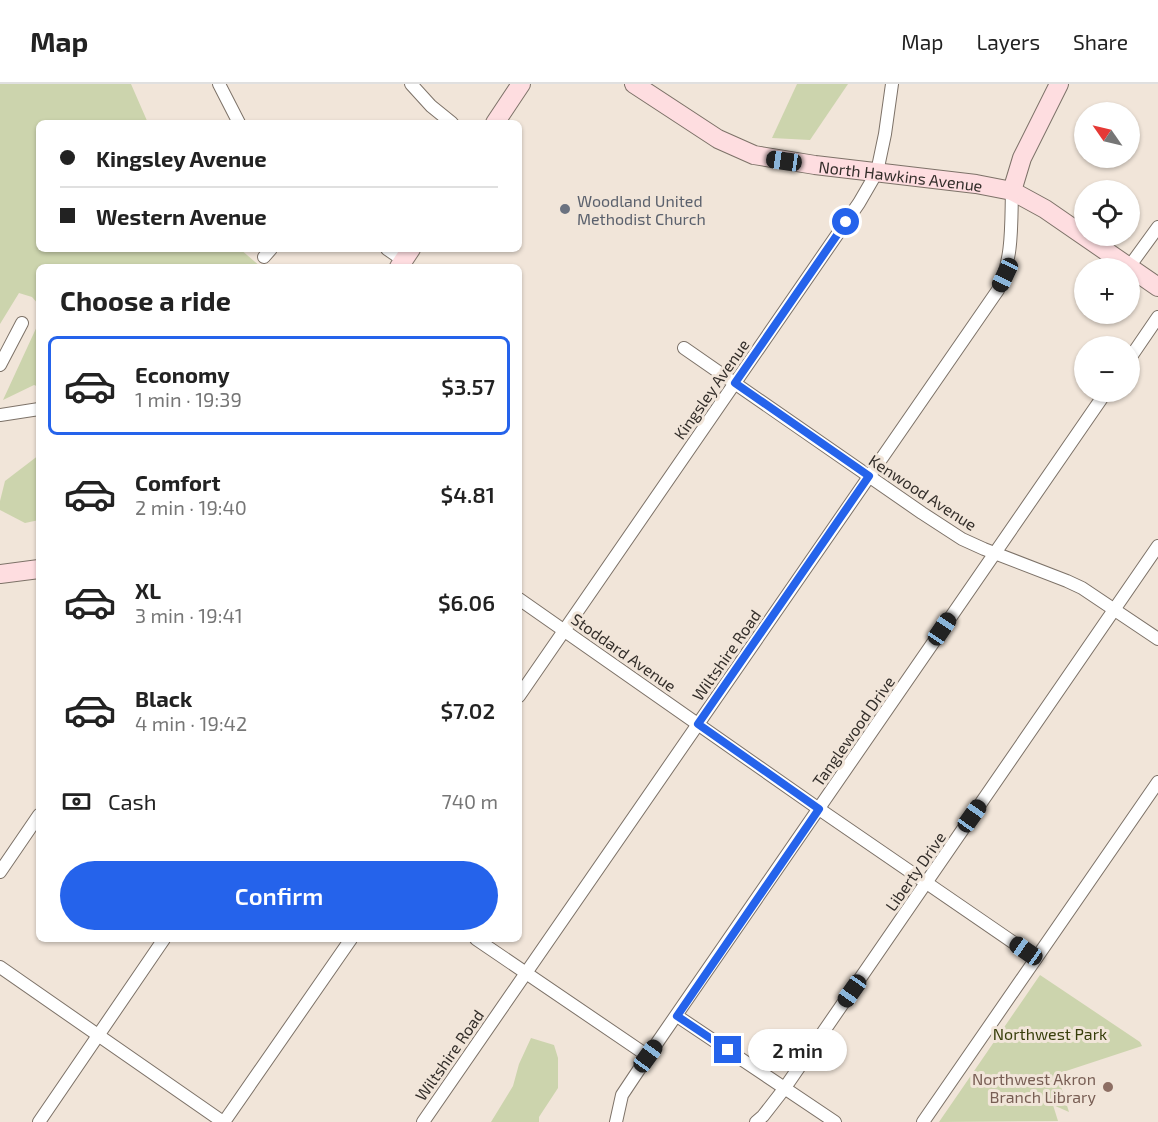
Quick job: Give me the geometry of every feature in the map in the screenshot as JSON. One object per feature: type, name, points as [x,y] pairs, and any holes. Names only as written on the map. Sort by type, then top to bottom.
[{"type":"street","points":[[219,84],[237,120]]},
{"type":"street","points":[[411,84],[431,106],[448,120]]},
{"type":"street","points":[[497,120],[521,84]]},
{"type":"street","name":"North Hawkins Avenue","points":[[634,84],[718,139],[754,155],[796,163],[976,184],[1012,191],[1045,209],[1116,258]]},
{"type":"street","name":"Kingsley Avenue","points":[[522,692],[859,203],[877,172],[892,84]]},
{"type":"street","points":[[1012,191],[1022,159],[1059,84]]},
{"type":"street","name":"Wiltshire Road","points":[[423,1122],[998,290],[1005,275],[1011,250],[1012,191]]},
{"type":"street","points":[[1136,258],[1158,227]]},
{"type":"street","name":"North Hawkins Avenue","points":[[1140,275],[1158,287]]},
{"type":"street","points":[[1140,343],[1158,317]]},
{"type":"street","points":[[0,365],[22,323]]},
{"type":"street","name":"Kenwood Avenue","points":[[684,348],[962,539],[994,554],[1067,580],[1158,639]]},
{"type":"street","name":"Tanglewood Drive","points":[[616,1122],[622,1095],[648,1056],[1099,402]]},
{"type":"street","points":[[0,415],[36,409]]},
{"type":"street","name":"Liberty Drive","points":[[756,1122],[784,1089],[1158,546]]},
{"type":"street","points":[[0,574],[36,569]]},
{"type":"street","name":"Stoddard Avenue","points":[[522,601],[1036,958]]},
{"type":"street","points":[[923,1122],[1158,782]]},
{"type":"street","points":[[0,872],[36,819]]},
{"type":"street","points":[[39,1122],[162,942]]},
{"type":"street","points":[[0,966],[224,1122],[349,942]]},
{"type":"street","points":[[481,942],[648,1056]]},
{"type":"street","points":[[677,1016],[835,1122]]},
{"type":"green space","points":[[0,84],[131,84],[147,120],[36,120],[36,252],[244,252],[258,264],[36,264],[36,302],[32,297],[19,293],[0,324]]},
{"type":"green space","points":[[797,84],[848,84],[810,140],[772,138]]},
{"type":"green space","points":[[36,328],[36,386],[3,400]]},
{"type":"green space","points":[[36,457],[36,521],[25,523],[0,510],[5,481]]},
{"type":"green space","name":"Northwest Park","points":[[1040,975],[1140,1042],[1142,1046],[1057,1074],[1069,1112],[1053,1105],[1058,1121],[939,1122]]},
{"type":"green space","points":[[531,1038],[554,1045],[558,1058],[558,1088],[539,1117],[539,1122],[491,1122],[513,1086],[519,1064]]},
{"type":"place","name":"Woodland United Methodist Church","points":[[565,209]]},
{"type":"place","name":"Northwest Akron Branch Library","points":[[1108,1087]]},
{"type":"route","points":[[728,1050],[677,1016],[819,809],[698,724],[869,476],[735,383],[846,222]]}]
